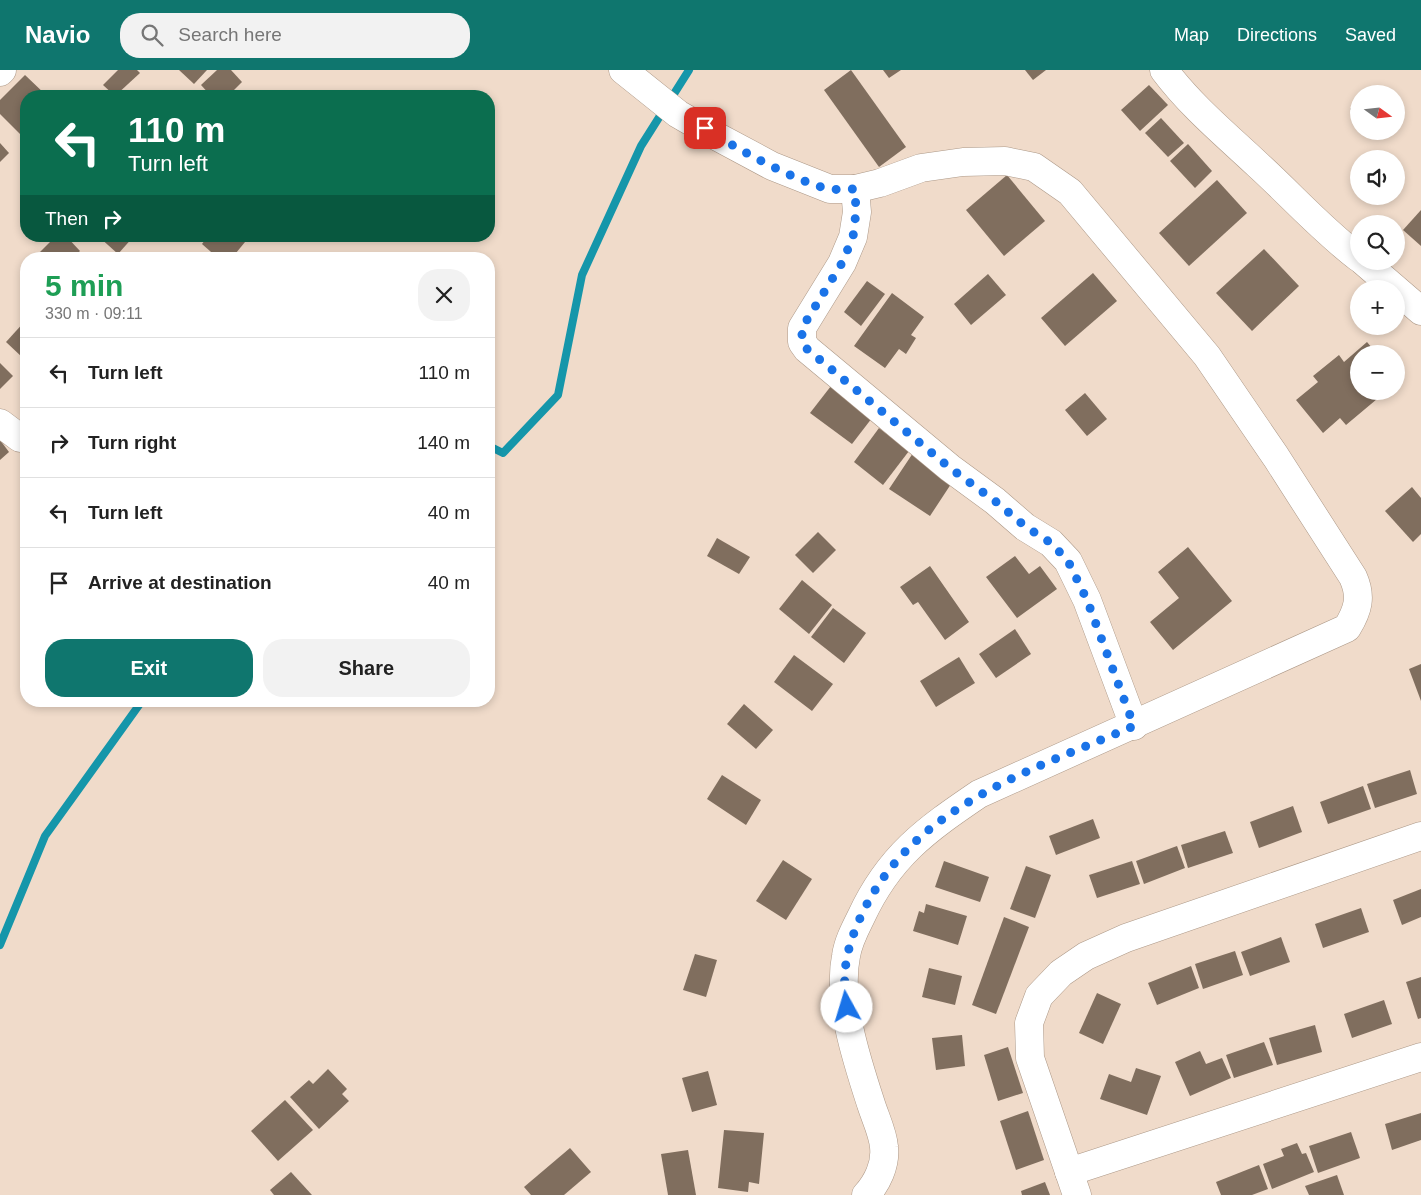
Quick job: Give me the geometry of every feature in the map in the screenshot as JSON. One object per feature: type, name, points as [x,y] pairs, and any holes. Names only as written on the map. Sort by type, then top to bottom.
[{"type":"street","points":[[1164,70],[1204,116],[1259,166],[1331,238],[1350,252]]},
{"type":"street","points":[[634,78],[678,114],[740,149],[806,181],[830,189],[855,189],[880,183],[921,168],[963,162],[1005,161],[1034,167],[1070,192],[1131,262],[1206,356],[1276,457],[1354,577],[1360,590],[1359,603],[1347,628],[972,798],[925,831],[904,851],[884,876],[867,903],[846,956],[844,991],[860,1071],[884,1147],[883,1163],[876,1184],[866,1195]]},
{"type":"street","points":[[855,189],[856,212],[853,237],[842,263],[802,328],[802,342],[807,349],[950,468],[995,501],[1026,527],[1051,543],[1068,561],[1087,600],[1134,726]]},
{"type":"street","points":[[1373,270],[1421,311]]},
{"type":"street","points":[[1421,836],[1126,938],[1086,956],[1061,973],[1039,996],[1029,1023],[1030,1058],[1073,1184],[1421,1057]]},
{"type":"building","points":[[118,70],[137,70],[140,73],[122,90],[108,90],[103,85]]},
{"type":"building","points":[[179,70],[207,70],[194,84]]},
{"type":"building","points":[[217,70],[231,70],[242,82],[234,90],[206,90],[201,85]]},
{"type":"building","points":[[851,70],[906,147],[879,167],[824,90]]},
{"type":"building","points":[[883,70],[901,70],[889,78]]},
{"type":"building","points":[[1025,70],[1046,70],[1033,80]]},
{"type":"building","points":[[25,75],[41,90],[20,90],[20,134],[0,114],[0,100]]},
{"type":"building","points":[[1149,85],[1168,105],[1140,131],[1121,110]]},
{"type":"building","points":[[1161,118],[1184,143],[1168,157],[1145,133]]},
{"type":"building","points":[[0,143],[9,153],[0,162]]},
{"type":"building","points":[[1188,144],[1212,171],[1195,188],[1170,161]]},
{"type":"building","points":[[1007,175],[1045,221],[1004,256],[966,210]]},
{"type":"building","points":[[1217,180],[1247,213],[1189,266],[1159,233]]},
{"type":"building","points":[[1421,210],[1421,246],[1405,232],[1405,228]]},
{"type":"building","points":[[50,242],[72,242],[80,251],[79,252],[40,252]]},
{"type":"building","points":[[105,242],[129,242],[120,252],[116,252]]},
{"type":"building","points":[[204,242],[245,242],[237,252],[211,252],[202,244]]},
{"type":"building","points":[[1264,249],[1299,286],[1252,331],[1216,293]]},
{"type":"building","points":[[1093,273],[1117,301],[1065,346],[1041,318]]},
{"type":"building","points":[[988,274],[1006,295],[971,325],[954,304]]},
{"type":"building","points":[[867,281],[885,294],[861,326],[844,312]]},
{"type":"building","points":[[892,293],[924,317],[911,335],[916,338],[906,354],[899,349],[885,368],[854,346]]},
{"type":"building","points":[[20,327],[20,355],[6,342]]},
{"type":"building","points":[[1339,355],[1344,362],[1350,357],[1350,400],[1376,400],[1346,425],[1340,418],[1323,433],[1296,400],[1318,382],[1313,376]]},
{"type":"building","points":[[0,363],[13,376],[0,389]]},
{"type":"building","points":[[831,386],[872,418],[852,444],[810,413]]},
{"type":"building","points":[[1085,393],[1107,419],[1087,436],[1065,410]]},
{"type":"building","points":[[879,428],[909,451],[883,485],[854,462]]},
{"type":"building","points":[[0,440],[9,452],[0,460]]},
{"type":"building","points":[[915,450],[942,467],[937,475],[951,484],[930,516],[889,489]]},
{"type":"building","points":[[1412,487],[1421,498],[1421,534],[1413,542],[1385,511]]},
{"type":"building","points":[[818,532],[836,550],[813,573],[795,555]]},
{"type":"building","points":[[717,538],[750,557],[739,574],[707,556]]},
{"type":"building","points":[[1188,547],[1232,601],[1173,650],[1150,622],[1179,598],[1158,572]]},
{"type":"building","points":[[1015,556],[1029,574],[1040,566],[1057,589],[1017,618],[986,577]]},
{"type":"building","points":[[930,566],[969,622],[945,640],[918,602],[913,605],[900,587]]},
{"type":"building","points":[[802,580],[832,605],[809,634],[779,609]]},
{"type":"building","points":[[833,608],[866,633],[844,663],[811,637]]},
{"type":"building","points":[[1015,629],[1031,654],[996,678],[979,654]]},
{"type":"building","points":[[794,655],[833,684],[812,711],[774,682]]},
{"type":"building","points":[[959,657],[975,683],[936,707],[920,681]]},
{"type":"building","points":[[1421,664],[1421,701],[1409,669]]},
{"type":"building","points":[[744,704],[773,730],[756,749],[727,724]]},
{"type":"building","points":[[1410,770],[1417,794],[1375,808],[1367,784]]},
{"type":"building","points":[[722,775],[761,800],[746,825],[707,799]]},
{"type":"building","points":[[1363,786],[1371,809],[1328,824],[1320,802]]},
{"type":"building","points":[[1293,806],[1302,832],[1259,848],[1250,822]]},
{"type":"building","points":[[1093,819],[1100,838],[1056,855],[1049,836]]},
{"type":"building","points":[[1225,831],[1233,853],[1188,868],[1181,845]]},
{"type":"building","points":[[1177,846],[1185,868],[1144,884],[1136,861]]},
{"type":"building","points":[[783,860],[812,879],[786,920],[756,901]]},
{"type":"building","points":[[944,861],[989,877],[980,902],[935,887]]},
{"type":"building","points":[[1132,861],[1140,884],[1097,898],[1089,875]]},
{"type":"building","points":[[1026,866],[1051,875],[1035,918],[1010,909]]},
{"type":"building","points":[[1421,889],[1421,917],[1402,925],[1393,900]]},
{"type":"building","points":[[926,904],[967,916],[958,945],[913,931],[919,911],[924,913]]},
{"type":"building","points":[[1361,908],[1369,932],[1323,948],[1315,924]]},
{"type":"building","points":[[1004,917],[1029,927],[996,1014],[972,1005]]},
{"type":"building","points":[[1281,937],[1290,962],[1250,976],[1241,952]]},
{"type":"building","points":[[1235,951],[1243,975],[1203,989],[1195,964]]},
{"type":"building","points":[[695,954],[717,960],[706,997],[683,990]]},
{"type":"building","points":[[1191,966],[1199,988],[1157,1005],[1148,983]]},
{"type":"building","points":[[929,968],[962,976],[955,1005],[922,997]]},
{"type":"building","points":[[1421,977],[1421,1018],[1418,1019],[1406,982]]},
{"type":"building","points":[[1097,993],[1121,1004],[1103,1044],[1079,1033]]},
{"type":"building","points":[[1384,1000],[1392,1024],[1352,1038],[1344,1014]]},
{"type":"building","points":[[1315,1025],[1322,1052],[1277,1065],[1269,1038]]},
{"type":"building","points":[[962,1035],[965,1066],[936,1070],[932,1038]]},
{"type":"building","points":[[1264,1042],[1273,1065],[1234,1078],[1226,1055]]},
{"type":"building","points":[[1008,1047],[1023,1093],[998,1101],[984,1055]]},
{"type":"building","points":[[1200,1051],[1206,1064],[1222,1058],[1231,1078],[1190,1096],[1175,1062]]},
{"type":"building","points":[[1136,1068],[1161,1076],[1147,1115],[1100,1099],[1109,1074],[1131,1082]]},
{"type":"building","points":[[328,1069],[347,1089],[342,1094],[349,1101],[319,1129],[290,1097],[309,1080],[313,1084]]},
{"type":"building","points":[[708,1071],[717,1105],[692,1112],[682,1078]]},
{"type":"building","points":[[285,1100],[313,1130],[278,1161],[251,1131]]},
{"type":"building","points":[[1028,1111],[1044,1160],[1016,1170],[1000,1121]]},
{"type":"building","points":[[1421,1113],[1421,1140],[1392,1150],[1385,1124]]},
{"type":"building","points":[[724,1130],[764,1133],[759,1184],[749,1182],[748,1192],[718,1188]]},
{"type":"building","points":[[1351,1132],[1360,1158],[1318,1173],[1309,1146]]},
{"type":"building","points":[[1297,1143],[1302,1154],[1306,1153],[1314,1172],[1272,1189],[1263,1164],[1284,1156],[1281,1149]]},
{"type":"building","points":[[570,1148],[591,1172],[564,1195],[531,1195],[524,1187]]},
{"type":"building","points":[[688,1150],[696,1195],[668,1195],[661,1154]]},
{"type":"building","points":[[1259,1165],[1268,1189],[1252,1195],[1221,1195],[1216,1182]]},
{"type":"building","points":[[291,1172],[312,1195],[274,1195],[270,1190]]},
{"type":"building","points":[[1337,1175],[1344,1195],[1309,1195],[1305,1186]]},
{"type":"building","points":[[1045,1182],[1050,1195],[1022,1195],[1021,1191]]},
{"type":"waterway","points":[[495,449],[503,453],[558,395],[582,275],[641,146],[689,70]]},
{"type":"waterway","points":[[0,945],[45,836],[138,707]]},
{"type":"route","points":[[705,128],[716,136],[772,166],[806,181],[830,189],[855,189],[856,212],[853,237],[842,263],[818,299],[802,328],[802,342],[807,349],[950,468],[995,501],[1026,527],[1051,543],[1068,561],[1087,600],[1134,726],[980,794],[925,831],[904,851],[884,876],[867,903],[855,930],[846,956],[844,991],[847,1007]]}]
